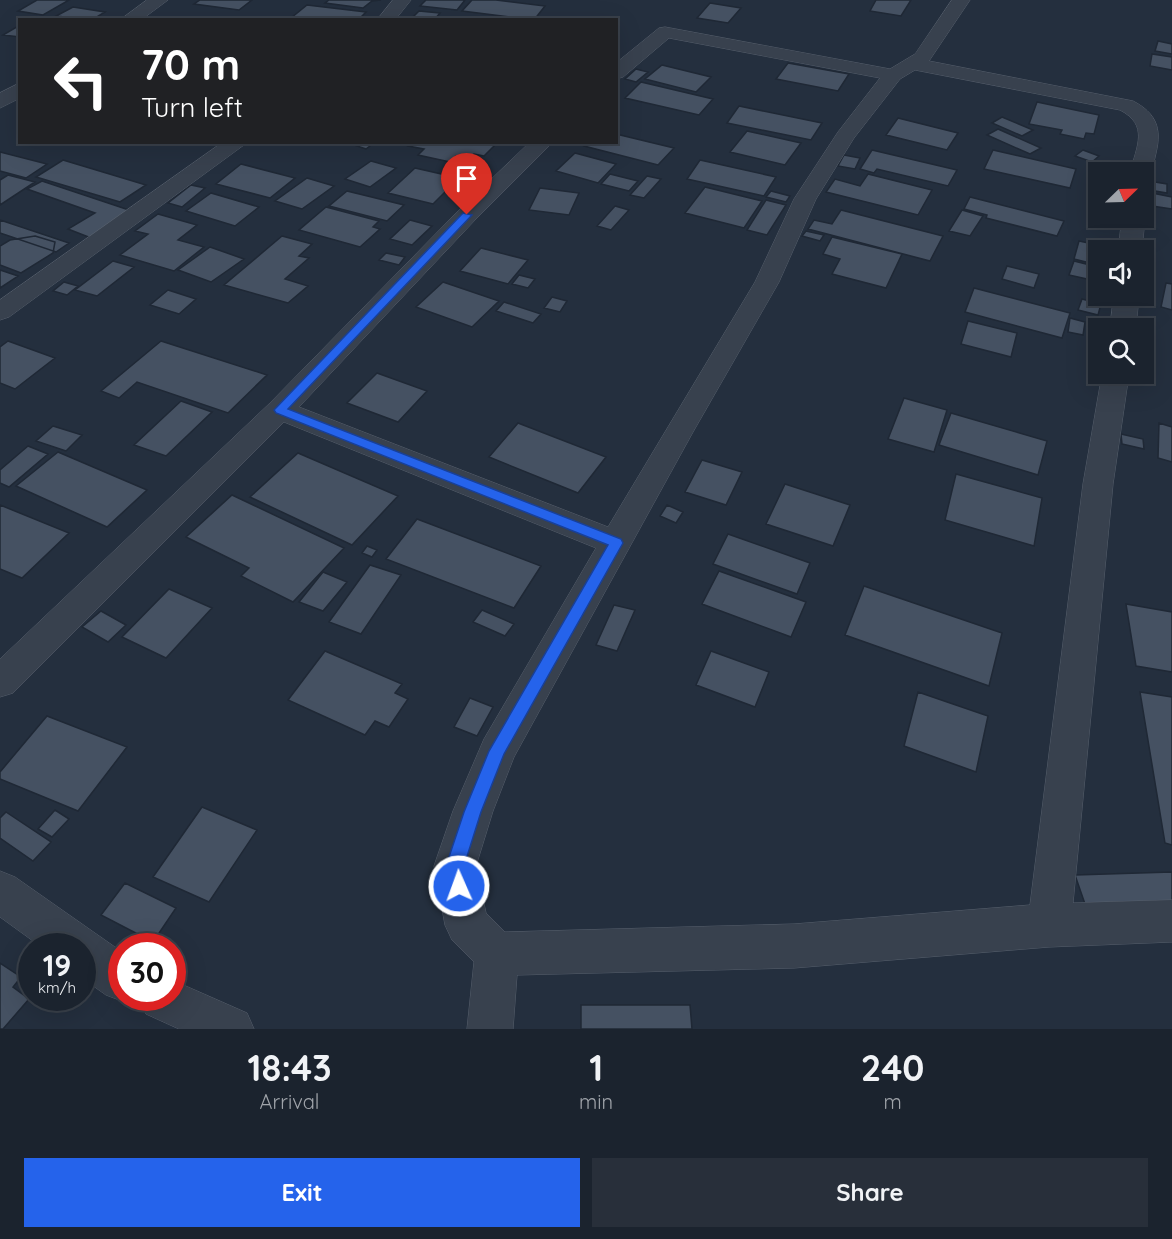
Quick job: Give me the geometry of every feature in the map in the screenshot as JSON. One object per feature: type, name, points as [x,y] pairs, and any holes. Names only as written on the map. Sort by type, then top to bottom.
[{"type":"street","points":[[131,18],[159,0]]},
{"type":"street","points":[[387,18],[402,0]]},
{"type":"street","points":[[961,0],[922,58],[893,75],[845,136],[805,199],[767,282],[678,432],[497,751],[455,866],[467,925],[497,954],[794,946],[1049,925],[1172,921]]},
{"type":"street","points":[[618,71],[664,32],[893,75]]},
{"type":"street","points":[[914,64],[1126,105],[1138,110],[1161,114]]},
{"type":"street","points":[[0,102],[18,90]]},
{"type":"street","points":[[1138,110],[1146,118],[1150,127],[1143,162]]},
{"type":"street","points":[[0,312],[235,144]]},
{"type":"street","points":[[0,682],[280,410],[458,223],[541,144]]},
{"type":"street","points":[[1049,925],[1098,484],[1114,384]]},
{"type":"street","points":[[280,410],[616,543]]},
{"type":"street","points":[[0,892],[58,933]]},
{"type":"street","points":[[490,1029],[497,954]]},
{"type":"street","points":[[186,1009],[231,1029]]},
{"type":"building","points":[[37,0],[69,0],[43,15],[18,11]]},
{"type":"building","points":[[200,0],[252,0],[239,10],[194,4]]},
{"type":"building","points":[[329,0],[381,0],[372,1],[363,8],[325,3]]},
{"type":"building","points":[[426,0],[465,0],[457,10],[420,6]]},
{"type":"building","points":[[472,0],[496,0],[545,6],[536,18],[462,11]]},
{"type":"building","points":[[876,0],[911,0],[901,16],[870,11]]},
{"type":"building","points":[[710,3],[741,8],[728,23],[697,18]]},
{"type":"building","points":[[307,5],[366,12],[360,18],[291,18]]},
{"type":"building","points":[[73,7],[105,12],[95,18],[56,16]]},
{"type":"building","points":[[419,11],[440,13],[436,18],[412,18]]},
{"type":"building","points":[[18,26],[18,37],[3,35]]},
{"type":"building","points":[[1158,41],[1172,44],[1172,54],[1155,51]]},
{"type":"building","points":[[1152,54],[1172,57],[1172,70],[1150,66]]},
{"type":"building","points":[[788,63],[849,74],[838,91],[776,79]]},
{"type":"building","points":[[662,65],[711,77],[696,92],[645,79]]},
{"type":"building","points":[[636,69],[648,72],[636,82],[625,79]]},
{"type":"building","points":[[641,82],[713,99],[699,115],[625,98]]},
{"type":"building","points":[[1037,102],[1099,115],[1094,134],[1086,133],[1084,139],[1060,134],[1062,130],[1029,124]]},
{"type":"building","points":[[739,106],[822,123],[811,140],[727,123]]},
{"type":"building","points":[[1002,117],[1033,130],[1022,136],[992,123]]},
{"type":"building","points":[[898,118],[958,133],[947,150],[886,135]]},
{"type":"building","points":[[998,129],[1041,148],[1030,154],[987,135]]},
{"type":"building","points":[[747,131],[801,143],[785,165],[730,152]]},
{"type":"building","points":[[618,134],[674,148],[658,165],[584,146],[586,144],[618,144]]},
{"type":"building","points":[[351,144],[372,144],[366,149]]},
{"type":"building","points":[[410,144],[496,144],[484,156],[474,154],[469,159],[456,156],[450,162],[418,155],[424,149],[408,146]]},
{"type":"building","points":[[872,150],[957,170],[948,186],[877,169],[874,173],[860,169]]},
{"type":"building","points":[[993,150],[1076,169],[1070,188],[984,169]]},
{"type":"building","points":[[1083,150],[1099,156],[1092,162],[1075,156]]},
{"type":"building","points":[[0,152],[47,164],[26,178],[0,171]]},
{"type":"building","points":[[575,153],[616,164],[598,183],[556,171]]},
{"type":"building","points":[[844,155],[860,158],[855,169],[838,166]]},
{"type":"building","points":[[63,160],[146,185],[120,202],[36,177]]},
{"type":"building","points":[[700,160],[776,177],[764,196],[687,179]]},
{"type":"building","points":[[371,161],[396,168],[370,187],[345,179]]},
{"type":"building","points":[[241,164],[295,178],[270,198],[216,184]]},
{"type":"building","points":[[415,168],[459,178],[433,204],[388,193]]},
{"type":"building","points":[[610,174],[638,181],[629,191],[601,184]]},
{"type":"building","points":[[868,174],[932,190],[918,215],[826,192],[835,179],[860,186]]},
{"type":"building","points":[[8,175],[35,182],[0,205],[0,180]]},
{"type":"building","points":[[647,176],[661,179],[644,198],[630,195]]},
{"type":"building","points":[[307,178],[334,186],[302,209],[275,201]]},
{"type":"building","points":[[42,181],[132,211],[91,238],[68,229],[95,213],[27,189]]},
{"type":"building","points":[[1154,182],[1167,184],[1167,193],[1154,191]]},
{"type":"building","points":[[191,185],[205,188],[182,207],[168,203]]},
{"type":"building","points":[[705,187],[762,201],[744,228],[685,213]]},
{"type":"building","points":[[540,188],[579,193],[569,215],[529,210]]},
{"type":"building","points":[[347,191],[404,205],[387,221],[329,206]]},
{"type":"building","points":[[771,191],[790,196],[786,202],[766,197]]},
{"type":"building","points":[[211,193],[259,207],[235,226],[186,211]]},
{"type":"building","points":[[1154,193],[1172,197],[1172,209],[1154,206]]},
{"type":"building","points":[[970,197],[1064,221],[1057,236],[986,218],[987,215],[964,209]]},
{"type":"building","points":[[766,200],[786,205],[767,235],[747,230]]},
{"type":"building","points":[[615,206],[629,210],[611,230],[597,226]]},
{"type":"building","points":[[326,207],[379,221],[373,227],[380,229],[360,247],[299,230]]},
{"type":"building","points":[[841,210],[943,236],[930,261],[808,229],[814,220],[832,224]]},
{"type":"building","points":[[962,210],[983,216],[970,236],[949,231]]},
{"type":"building","points":[[158,214],[197,225],[178,240],[204,247],[174,271],[120,255],[148,234],[135,231]]},
{"type":"building","points":[[0,220],[69,243],[56,252],[0,233]]},
{"type":"building","points":[[410,220],[432,226],[412,245],[390,239]]},
{"type":"building","points":[[806,231],[824,235],[820,241],[802,236]]},
{"type":"building","points":[[35,236],[55,242],[53,253],[21,273],[0,265],[0,246],[10,240]]},
{"type":"building","points":[[282,236],[312,244],[299,256],[309,258],[285,279],[308,286],[288,303],[224,285]]},
{"type":"building","points":[[832,237],[902,254],[886,288],[832,274],[840,259],[823,254]]},
{"type":"building","points":[[1079,241],[1088,243],[1088,262],[1074,259]]},
{"type":"building","points":[[210,247],[244,259],[211,282],[178,270]]},
{"type":"building","points":[[481,248],[528,260],[508,284],[460,271]]},
{"type":"building","points":[[386,253],[405,257],[399,265],[379,260]]},
{"type":"building","points":[[113,261],[134,267],[97,296],[75,290]]},
{"type":"building","points":[[1074,261],[1088,264],[1088,279],[1069,275]]},
{"type":"building","points":[[1007,266],[1039,274],[1034,288],[1002,279]]},
{"type":"building","points":[[0,270],[18,276],[0,288]]},
{"type":"building","points":[[519,275],[535,279],[528,288],[512,284]]},
{"type":"building","points":[[64,282],[78,286],[67,295],[53,291]]},
{"type":"building","points":[[443,282],[499,301],[472,327],[416,307]]},
{"type":"building","points":[[1166,283],[1172,284],[1172,310],[1161,307]]},
{"type":"building","points":[[974,288],[1070,313],[1062,338],[965,312]]},
{"type":"building","points":[[168,290],[196,299],[179,314],[150,305]]},
{"type":"building","points":[[552,297],[567,301],[560,312],[544,308]]},
{"type":"building","points":[[1082,299],[1088,301],[1088,306],[1100,306],[1098,315],[1078,310]]},
{"type":"building","points":[[504,302],[541,314],[533,323],[496,311]]},
{"type":"building","points":[[1070,318],[1085,322],[1083,335],[1068,332]]},
{"type":"building","points":[[968,321],[1017,333],[1011,357],[961,344]]},
{"type":"building","points":[[8,341],[55,358],[15,389],[0,383],[0,347]]},
{"type":"building","points":[[161,341],[267,375],[228,413],[137,382],[119,398],[101,391]]},
{"type":"building","points":[[377,373],[427,391],[398,422],[347,403]]},
{"type":"building","points":[[904,398],[947,410],[934,452],[888,439]]},
{"type":"building","points":[[181,401],[212,412],[166,456],[134,445]]},
{"type":"building","points":[[951,413],[1047,441],[1038,475],[939,445]]},
{"type":"building","points":[[518,423],[606,457],[578,493],[489,457]]},
{"type":"building","points":[[1159,423],[1172,427],[1172,462],[1158,458]]},
{"type":"building","points":[[53,426],[82,435],[66,451],[36,441]]},
{"type":"building","points":[[1121,434],[1143,439],[1144,449],[1122,444]]},
{"type":"building","points":[[28,446],[48,454],[9,487],[0,483],[0,470]]},
{"type":"building","points":[[58,452],[147,490],[107,527],[16,486]]},
{"type":"building","points":[[298,453],[398,496],[352,545],[250,497]]},
{"type":"building","points":[[702,460],[742,472],[726,505],[685,492]]},
{"type":"building","points":[[956,474],[1042,498],[1034,546],[945,520]]},
{"type":"building","points":[[785,484],[850,505],[833,546],[766,524]]},
{"type":"building","points":[[232,495],[344,548],[293,602],[241,576],[249,568],[186,537]]},
{"type":"building","points":[[0,505],[69,533],[22,578],[0,569]]},
{"type":"building","points":[[667,505],[683,512],[676,523],[660,516]]},
{"type":"building","points":[[417,519],[541,566],[514,608],[386,559]]},
{"type":"building","points":[[728,534],[810,563],[797,594],[713,564]]},
{"type":"building","points":[[367,546],[377,550],[372,557],[362,553]]},
{"type":"building","points":[[370,565],[401,575],[361,634],[329,622]]},
{"type":"building","points":[[719,571],[806,602],[791,637],[702,604]]},
{"type":"building","points":[[323,572],[347,582],[323,611],[299,602]]},
{"type":"building","points":[[864,586],[1002,633],[989,686],[845,635]]},
{"type":"building","points":[[169,589],[212,608],[166,658],[122,637]]},
{"type":"building","points":[[1126,604],[1172,612],[1172,672],[1136,666]]},
{"type":"building","points":[[614,605],[635,610],[617,651],[596,645]]},
{"type":"building","points":[[482,610],[514,624],[505,636],[473,622]]},
{"type":"building","points":[[101,611],[126,625],[108,642],[82,627]]},
{"type":"building","points":[[325,651],[402,684],[395,693],[408,699],[389,727],[375,721],[365,735],[288,700]]},
{"type":"building","points":[[711,651],[769,672],[755,707],[696,685]]},
{"type":"building","points":[[918,692],[988,716],[976,772],[904,746]]},
{"type":"building","points":[[1140,692],[1172,697],[1172,845],[1165,843]]},
{"type":"building","points":[[470,698],[493,707],[477,736],[454,727]]},
{"type":"building","points":[[47,716],[127,747],[78,811],[0,779],[0,772]]},
{"type":"building","points":[[202,807],[257,830],[209,902],[153,877]]},
{"type":"building","points":[[55,810],[69,819],[52,837],[38,829]]},
{"type":"building","points":[[6,812],[51,842],[33,861],[0,838],[0,818]]},
{"type":"building","points":[[1172,872],[1172,902],[1085,904],[1075,875]]},
{"type":"building","points":[[125,883],[176,908],[159,933],[136,933],[101,915]]},
{"type":"building","points":[[0,963],[18,975],[18,981],[13,987],[18,991],[19,1011],[3,1029],[0,1029]]},
{"type":"building","points":[[581,1005],[690,1005],[692,1029],[581,1029]]},
{"type":"route","points":[[459,886],[455,866],[497,751],[616,543],[280,410],[467,215]]}]
